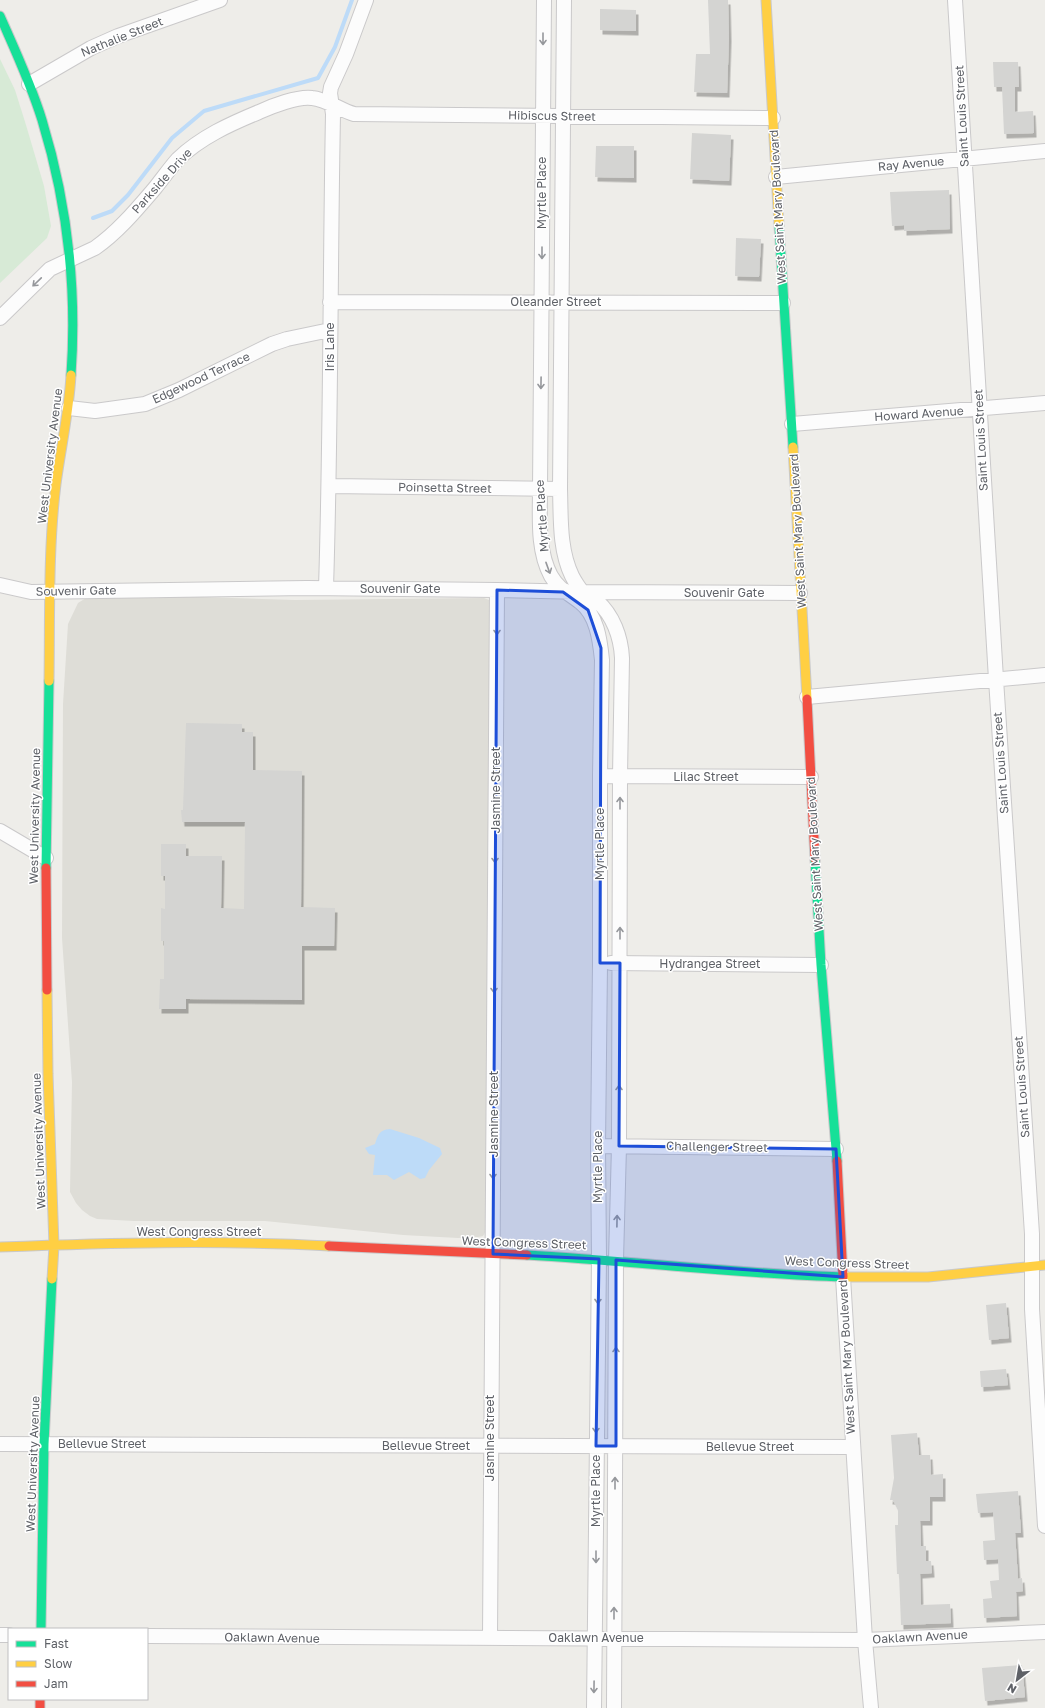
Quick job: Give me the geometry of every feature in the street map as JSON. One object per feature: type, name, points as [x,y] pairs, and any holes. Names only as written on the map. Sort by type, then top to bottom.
[{"type":"main road","name":"West Saint Mary Boulevard","points":[[766,0],[783,304],[792,424],[821,965],[836,1149],[843,1277]]},
{"type":"main road","name":"West University Avenue","points":[[0,16],[29,84],[42,120],[63,214],[72,284],[73,351],[69,408],[56,484],[50,591],[46,858],[48,1074],[54,1246],[44,1444],[41,1628]]},
{"type":"main road","name":"West Congress Street","points":[[0,1247],[88,1244],[277,1243],[599,1258],[682,1266],[843,1277],[889,1278],[928,1277],[1038,1266]]},
{"type":"street","name":"Nathalie Street","points":[[29,84],[90,48],[118,36],[220,0]]},
{"type":"street","points":[[332,105],[331,87],[346,54],[366,0]]},
{"type":"street","name":"Myrtle Place","points":[[544,0],[540,489],[543,553],[551,576],[563,592],[580,602],[594,618],[601,648],[602,660],[598,1146],[599,1258],[596,1446],[596,1638],[594,1708]]},
{"type":"street","name":"Myrtle Place","points":[[564,0],[560,489],[564,553],[572,576],[584,592],[606,609],[613,622],[622,646],[620,776],[619,1146],[616,1260],[614,1708]]},
{"type":"street","name":"Saint Louis Street","points":[[955,0],[979,409],[1032,1234],[1038,1266],[1032,1317],[1045,1526]]},
{"type":"street","name":"Parkside Drive","points":[[0,318],[50,269],[101,244],[128,218],[178,160],[210,135],[226,126],[270,107],[304,98],[318,99],[332,105]]},
{"type":"street","name":"Hibiscus Street","points":[[332,105],[343,111],[354,114],[773,118]]},
{"type":"street","name":"Iris Lane","points":[[326,588],[329,486],[332,105]]},
{"type":"street","name":"Ray Avenue","points":[[776,176],[1045,151]]},
{"type":"street","name":"Oleander Street","points":[[330,302],[783,304]]},
{"type":"street","name":"Edgewood Terrace","points":[[69,408],[95,411],[145,404],[179,390],[272,344],[287,339],[330,330]]},
{"type":"street","name":"Howard Avenue","points":[[792,424],[1045,403]]},
{"type":"street","name":"Poinsetta Street","points":[[329,486],[560,489]]},
{"type":"street","name":"Souvenir Gate","points":[[0,585],[31,592],[326,588],[563,592],[800,593]]},
{"type":"street","name":"Jasmine Street","points":[[490,1638],[490,1446],[493,1254],[497,590]]},
{"type":"street","points":[[807,697],[1045,675]]},
{"type":"street","name":"Lilac Street","points":[[600,776],[811,777]]},
{"type":"street","points":[[0,831],[46,858]]},
{"type":"street","name":"Hydrangea Street","points":[[600,963],[821,965]]},
{"type":"street","name":"Challenger Street","points":[[598,1146],[836,1149]]},
{"type":"street","name":"West Saint Mary Boulevard","points":[[843,1277],[852,1447],[870,1708]]},
{"type":"street","name":"Bellevue Street","points":[[0,1444],[852,1447]]},
{"type":"street","name":"Oaklawn Avenue","points":[[148,1636],[865,1640],[1045,1632]]},
{"type":"highlighted area","points":[[497,590],[563,592],[588,610],[601,648],[600,963],[620,963],[619,1146],[836,1149],[843,1277],[616,1260],[616,1446],[596,1446],[599,1259],[493,1254]]},
{"type":"shaded area","points":[[137,595],[295,600],[484,598],[489,600],[491,604],[486,1231],[483,1236],[458,1238],[403,1235],[265,1221],[134,1221],[97,1219],[82,1210],[70,1192],[72,1082],[62,938],[63,704],[68,624],[78,603],[86,598]]},
{"type":"green space","points":[[0,59],[15,90],[26,125],[44,186],[51,226],[47,238],[0,283]]},
{"type":"water","points":[[390,1129],[419,1138],[440,1148],[442,1154],[429,1170],[425,1178],[420,1179],[409,1172],[394,1180],[387,1175],[373,1175],[375,1155],[369,1154],[365,1148],[375,1144],[378,1136],[383,1130]]},
{"type":"building","points":[[708,0],[728,0],[729,37],[727,93],[694,92],[696,54],[710,54]]},
{"type":"building","points":[[600,9],[636,10],[636,31],[600,30]]},
{"type":"building","points":[[993,62],[1018,62],[1019,87],[1015,87],[1015,112],[1033,111],[1034,133],[1004,134],[1002,87],[994,87]]},
{"type":"building","points":[[692,133],[731,135],[729,181],[690,179]]},
{"type":"building","points":[[596,146],[634,146],[634,178],[595,177]]},
{"type":"building","points":[[949,190],[950,229],[904,231],[904,225],[892,226],[890,192]]},
{"type":"building","points":[[736,238],[761,239],[759,277],[735,276]]},
{"type":"building","points":[[186,723],[242,724],[242,732],[253,732],[253,770],[302,771],[301,907],[335,908],[334,946],[302,946],[302,1000],[186,999],[186,1009],[159,1009],[160,979],[164,979],[164,941],[161,941],[161,908],[165,909],[165,876],[161,876],[161,844],[186,844],[186,856],[222,856],[221,908],[244,909],[245,822],[182,822],[181,810],[183,810]]},
{"type":"building","points":[[1006,1303],[1009,1338],[989,1340],[986,1305]]},
{"type":"building","points":[[1006,1369],[1008,1385],[981,1387],[980,1371]]},
{"type":"building","points":[[917,1433],[919,1455],[930,1455],[931,1475],[943,1474],[943,1497],[930,1497],[930,1521],[920,1521],[921,1546],[926,1546],[926,1561],[931,1561],[932,1573],[920,1574],[921,1605],[950,1604],[951,1623],[901,1625],[895,1525],[898,1525],[898,1510],[893,1500],[890,1500],[894,1478],[891,1435]]},
{"type":"building","points":[[1018,1491],[1021,1533],[1015,1533],[1018,1579],[1022,1578],[1023,1591],[1016,1592],[1017,1616],[984,1618],[983,1599],[992,1598],[990,1581],[999,1580],[998,1559],[984,1560],[983,1541],[995,1540],[993,1512],[978,1513],[976,1494]]},
{"type":"building","points":[[1022,1665],[1025,1697],[985,1701],[982,1668]]},
{"type":"waterway","points":[[93,218],[112,211],[128,195],[172,138],[204,111],[318,78],[335,47],[352,0]]},
{"type":"traffic: fast","points":[[0,16],[38,107],[51,151],[58,182],[64,214],[71,279],[73,311],[71,375]]},
{"type":"traffic: fast","points":[[779,225],[793,447]]},
{"type":"traffic: fast","points":[[46,868],[49,681]]},
{"type":"traffic: fast","points":[[815,859],[821,965],[837,1161]]},
{"type":"traffic: fast","points":[[527,1255],[765,1273],[844,1277]]},
{"type":"traffic: fast","points":[[41,1628],[44,1444],[52,1279]]},
{"type":"traffic: slow","points":[[766,0],[779,225]]},
{"type":"traffic: slow","points":[[49,681],[50,582],[53,508],[67,416],[71,375]]},
{"type":"traffic: slow","points":[[793,447],[807,699]]},
{"type":"traffic: slow","points":[[47,990],[48,1074],[54,1246],[52,1279]]},
{"type":"traffic: slow","points":[[0,1247],[164,1243],[247,1243],[329,1246]]},
{"type":"traffic: slow","points":[[844,1277],[928,1277],[1045,1265]]},
{"type":"traffic: jam","points":[[807,699],[815,859]]},
{"type":"traffic: jam","points":[[46,868],[47,990]]},
{"type":"traffic: jam","points":[[837,1161],[843,1277]]},
{"type":"traffic: jam","points":[[329,1246],[527,1255]]},
{"type":"traffic: jam","points":[[40,1700],[40,1708]]}]
